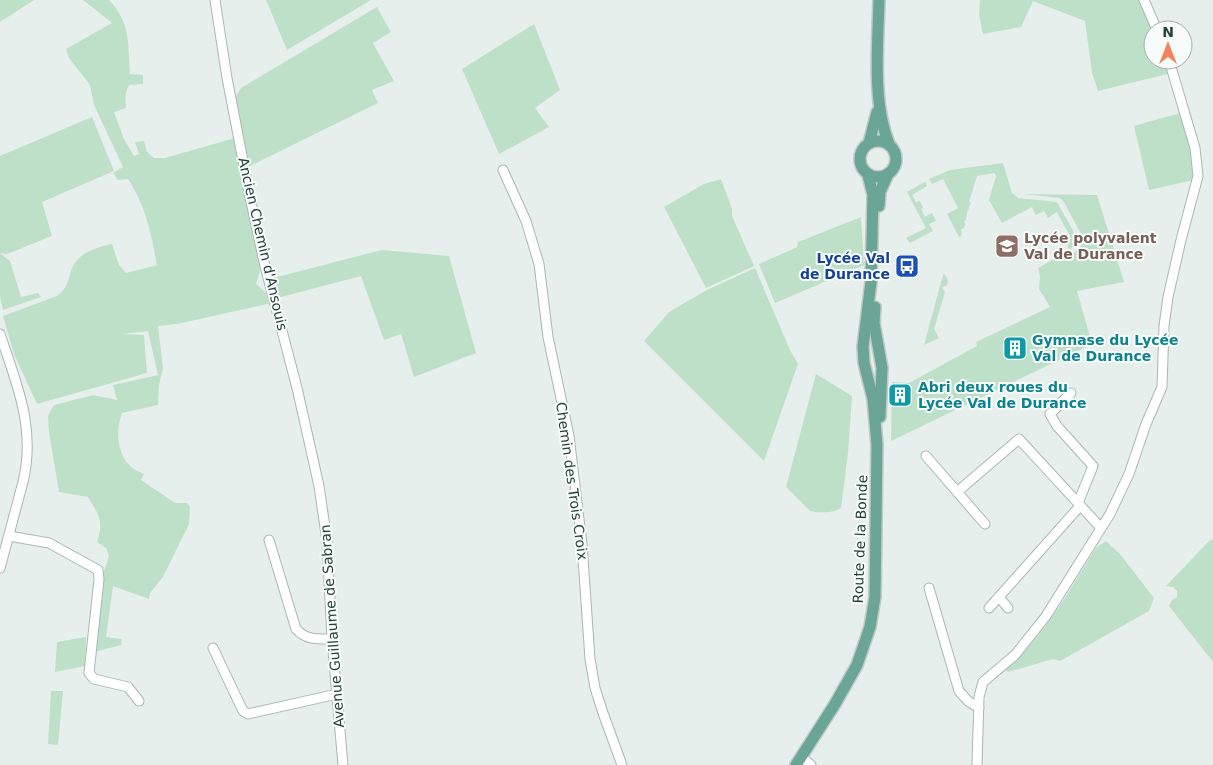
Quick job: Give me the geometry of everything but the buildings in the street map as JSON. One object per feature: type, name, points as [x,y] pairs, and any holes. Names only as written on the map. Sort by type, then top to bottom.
[{"type":"main road","points":[[869,143],[878,106],[879,0]]},
{"type":"main road","points":[[878,106],[889,144]]},
{"type":"main road","points":[[876,140],[889,144],[897,158],[894,168],[882,177],[868,175],[860,165],[860,152],[869,143],[876,140]]},
{"type":"main road","name":"Route de la Bonde","points":[[798,761],[858,663],[870,627],[875,597],[877,445],[882,379],[874,315],[879,201],[888,174]]},
{"type":"main road","name":"Route de la Bonde","points":[[868,175],[873,189],[871,282],[863,354],[872,399],[877,445]]},
{"type":"street","name":"Ancien Chemin d'Ansouis","points":[[214,0],[227,78],[264,262],[297,388],[319,486]]},
{"type":"street","points":[[1144,0],[1153,20]]},
{"type":"street","points":[[977,765],[979,708],[983,682],[1015,655],[1046,616],[1102,528],[1129,474],[1146,424],[1162,387],[1164,326],[1168,297],[1198,176],[1195,148],[1172,70]]},
{"type":"street","name":"Chemin des Trois Croix","points":[[503,170],[526,222],[539,264],[548,337],[570,446],[582,544],[590,659],[595,688],[622,765]]},
{"type":"street","points":[[0,334],[19,391],[28,430],[26,469],[9,536],[2,554],[0,568]]},
{"type":"street","points":[[989,608],[1079,504],[1093,466],[1050,414],[1071,393]]},
{"type":"street","points":[[957,492],[1019,438],[1102,528]]},
{"type":"street","points":[[926,456],[985,524]]},
{"type":"street","name":"Avenue Guillaume de Sabran","points":[[319,486],[327,541],[332,639],[343,765]]},
{"type":"street","points":[[9,536],[49,543],[98,570],[99,579],[89,673],[94,680],[128,687],[139,700]]},
{"type":"street","points":[[269,540],[296,629],[300,634],[308,638],[332,639]]},
{"type":"street","points":[[929,588],[959,691],[979,708]]},
{"type":"street","points":[[999,597],[1008,608]]},
{"type":"street","points":[[213,648],[243,711],[248,714],[337,694]]},
{"type":"street","points":[[798,761],[810,765]]},
{"type":"green space","points":[[0,0],[34,0],[0,22]]},
{"type":"green space","points":[[83,0],[109,0],[125,26],[130,74],[143,75],[143,84],[129,85],[126,96],[126,108],[114,112],[124,139],[134,156],[139,154],[135,142],[144,141],[147,152],[154,158],[165,158],[235,138],[261,267],[256,284],[267,294],[272,303],[177,324],[158,326],[163,368],[159,385],[158,405],[122,413],[118,440],[125,460],[131,467],[144,474],[141,480],[175,503],[187,503],[190,507],[189,524],[163,577],[150,593],[149,599],[113,586],[106,637],[122,639],[121,645],[95,652],[104,571],[109,556],[106,548],[97,542],[100,529],[99,518],[88,497],[59,492],[48,416],[54,405],[93,395],[117,400],[113,385],[158,375],[148,331],[122,334],[144,335],[147,373],[37,404],[14,354],[3,316],[57,296],[66,287],[72,268],[79,258],[100,247],[112,244],[119,265],[126,273],[157,265],[144,210],[128,179],[118,180],[113,173],[123,167],[94,105],[90,85],[69,58],[66,49],[112,23]]},
{"type":"green space","points":[[266,0],[371,0],[287,50]]},
{"type":"green space","points":[[980,0],[1141,0],[1149,20],[1143,20],[1143,70],[1167,70],[1168,74],[1098,91],[1092,73],[1085,21],[1033,1],[1021,27],[983,34],[979,14]]},
{"type":"green space","points":[[377,7],[391,32],[373,43],[394,81],[372,90],[378,103],[250,166],[235,98],[241,88]]},
{"type":"green space","points":[[534,24],[560,90],[535,108],[549,127],[499,154],[462,69]]},
{"type":"green space","points":[[1180,113],[1192,154],[1194,180],[1149,190],[1134,126]]},
{"type":"green space","points":[[92,117],[114,171],[42,202],[52,236],[7,254],[0,253],[0,156]]},
{"type":"green space","points":[[1003,163],[1012,193],[1018,198],[1057,202],[1077,238],[1074,246],[1069,250],[1066,241],[1071,238],[1057,212],[1048,218],[1044,211],[1036,215],[1032,207],[1002,223],[989,200],[996,176],[994,173],[977,176],[966,220],[964,221],[964,228],[961,229],[962,235],[959,237],[947,214],[958,208],[943,179],[932,184],[929,179],[950,170]]},
{"type":"green space","points":[[721,179],[732,209],[732,216],[754,266],[706,288],[664,207],[704,184]]},
{"type":"green space","points":[[925,182],[927,186],[912,195],[916,202],[920,201],[925,217],[932,213],[936,221],[929,224],[933,231],[910,243],[906,238],[926,228],[907,192]]},
{"type":"green space","points":[[1022,194],[1097,195],[1124,282],[1077,291],[1092,344],[891,441],[892,382],[909,383],[977,346],[976,342],[1050,307],[1039,289],[1040,277],[1038,268],[1059,256],[1064,259],[1079,249],[1082,236],[1060,198]]},
{"type":"green space","points":[[861,217],[864,265],[775,303],[759,264],[797,247],[798,242]]},
{"type":"green space","points":[[382,250],[449,256],[476,353],[414,377],[401,334],[384,340],[361,276],[277,298],[273,278]]},
{"type":"green space","points":[[0,253],[10,261],[21,297],[38,293],[41,297],[3,310],[0,296]]},
{"type":"green space","points":[[755,268],[790,350],[798,364],[764,461],[644,341],[669,312],[705,291]]},
{"type":"green space","points":[[945,274],[948,281],[947,285],[942,288],[945,292],[934,329],[939,338],[924,345],[943,275]]},
{"type":"green space","points":[[816,374],[852,396],[848,453],[841,508],[826,512],[810,511],[786,487]]},
{"type":"green space","points":[[1211,539],[1213,541],[1213,662],[1169,606],[1172,600],[1177,597],[1177,591],[1173,587],[1166,586]]},
{"type":"green space","points":[[1106,541],[1120,554],[1154,598],[1149,611],[1060,661],[1053,659],[1008,672],[1004,669],[1031,644],[1043,629],[1096,548]]},
{"type":"green space","points":[[86,637],[85,666],[55,672],[57,642]]},
{"type":"green space","points":[[51,691],[63,691],[58,745],[48,744]]},
{"type":"place","name":"Lycée polyvalent Val de Durance","points":[[1007,246]]},
{"type":"place","name":"Lycée Val de Durance","points":[[907,266]]},
{"type":"place","name":"Gymnase du Lycée Val de Durance","points":[[1015,348]]},
{"type":"place","name":"Abri deux roues du Lycée Val de Durance","points":[[900,395]]}]
